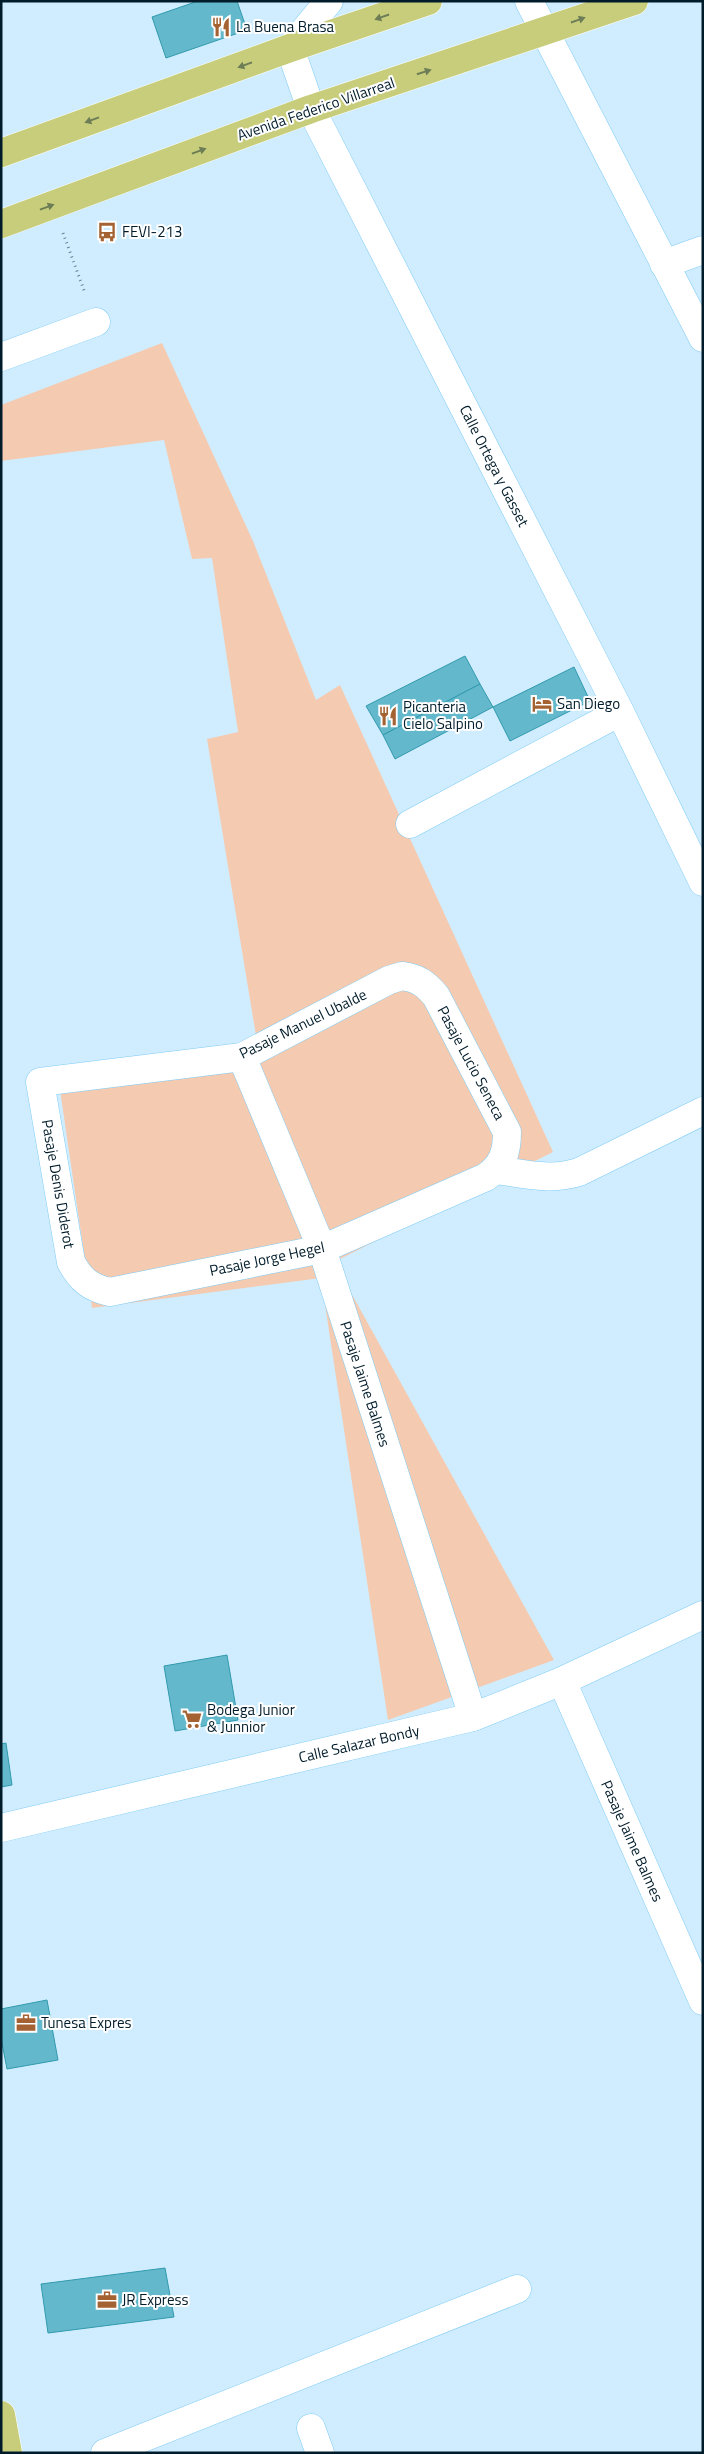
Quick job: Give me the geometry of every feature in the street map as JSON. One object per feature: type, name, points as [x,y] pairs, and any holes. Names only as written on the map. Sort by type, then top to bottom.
[{"type":"main road","points":[[1,153],[290,48],[428,1]]},
{"type":"main road","name":"Avenida Federico Villarreal","points":[[1,224],[311,109],[634,1]]},
{"type":"main road","points":[[1,2415],[8,2453]]},
{"type":"street","points":[[290,48],[328,1]]},
{"type":"street","points":[[529,1],[703,338]]},
{"type":"street","name":"Calle Ortega y Gasset","points":[[290,48],[311,109],[620,712],[703,882]]},
{"type":"street","points":[[664,264],[703,250]]},
{"type":"street","points":[[1,357],[96,322]]},
{"type":"street","points":[[410,824],[620,712]]},
{"type":"street","name":"Pasaje Manuel Ubalde","points":[[40,1082],[242,1057],[390,980],[402,976],[414,978]]},
{"type":"street","name":"Pasaje Lucio Seneca","points":[[414,978],[426,984],[436,996],[507,1132],[507,1146],[500,1164]]},
{"type":"street","name":"Pasaje Jaime Balmes","points":[[242,1057],[322,1249],[473,1717]]},
{"type":"street","name":"Pasaje Denis Diderot","points":[[40,1082],[71,1262],[85,1282]]},
{"type":"street","points":[[500,1164],[552,1178],[566,1176],[578,1172],[703,1111]]},
{"type":"street","name":"Pasaje Jorge Hegel","points":[[85,1282],[97,1290],[110,1292],[322,1249],[486,1177],[500,1164]]},
{"type":"street","name":"Calle Salazar Bondy","points":[[1,1828],[473,1717],[562,1681],[703,1615]]},
{"type":"street","name":"Pasaje Jaime Balmes","points":[[562,1681],[703,2001]]},
{"type":"street","points":[[105,2453],[517,2290]]},
{"type":"path","points":[[52,205],[96,322]]},
{"type":"shaded area","points":[[162,343],[253,541],[316,700],[340,685],[553,1152],[334,1262],[554,1660],[388,1720],[321,1278],[92,1308],[60,1090],[260,1060],[207,739],[238,732],[212,558],[192,559],[164,440],[1,461],[1,405]]},
{"type":"building","points":[[198,1],[237,1],[247,30],[166,58],[152,17]]},
{"type":"building","points":[[465,656],[480,684],[383,735],[366,706]]},
{"type":"building","name":"San Diego","points":[[574,667],[590,701],[510,741],[493,707]]},
{"type":"building","points":[[480,684],[493,707],[395,759],[383,735]]},
{"type":"building","points":[[227,1655],[238,1720],[175,1731],[164,1666]]},
{"type":"building","points":[[6,1743],[12,1785],[1,1787],[1,1744]]},
{"type":"building","name":"Tunesa Expres","points":[[47,2000],[58,2060],[7,2069],[1,2038],[1,2009]]},
{"type":"building","name":"JR Express","points":[[165,2268],[174,2317],[48,2333],[41,2284]]},
{"type":"place","name":"La Buena Brasa","points":[[221,27]]},
{"type":"place","name":"FEVI-213","points":[[107,232]]},
{"type":"place","name":"San Diego","points":[[542,704]]},
{"type":"place","name":"Picanteria Cielo Salpino","points":[[388,716]]},
{"type":"place","name":"Bodega Junior & Junnior","points":[[192,1719]]},
{"type":"place","name":"Tunesa Expres","points":[[26,2023]]},
{"type":"place","name":"JR Express","points":[[107,2300]]}]
